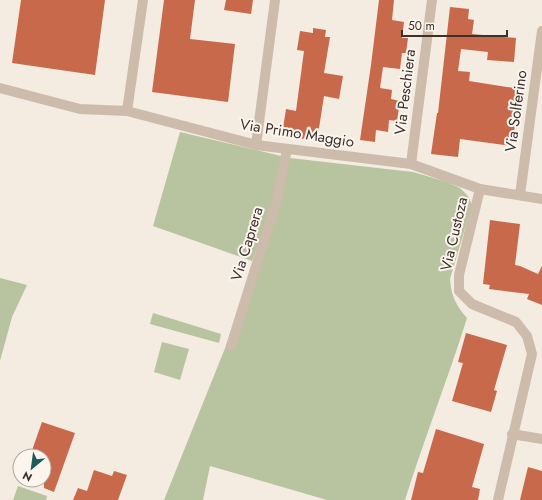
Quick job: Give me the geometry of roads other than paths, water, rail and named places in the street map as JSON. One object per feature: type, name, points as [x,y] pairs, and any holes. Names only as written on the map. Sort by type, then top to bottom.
[{"type":"street","points":[[127,111],[143,0]]},
{"type":"street","points":[[256,145],[275,0]]},
{"type":"street","name":"Via Peschiera","points":[[411,164],[432,0]]},
{"type":"street","name":"Via Solferino","points":[[520,195],[542,31]]},
{"type":"street","name":"Via Primo Maggio","points":[[0,88],[80,109],[127,111],[256,145],[411,164],[480,189],[542,199]]},
{"type":"street","name":"Via Caprera","points":[[231,346],[277,199],[287,149]]},
{"type":"street","name":"Via Custoza","points":[[480,189],[458,275],[459,291],[472,304],[516,322],[527,336],[532,354],[512,434]]},
{"type":"street","points":[[498,500],[512,434],[542,439]]}]
